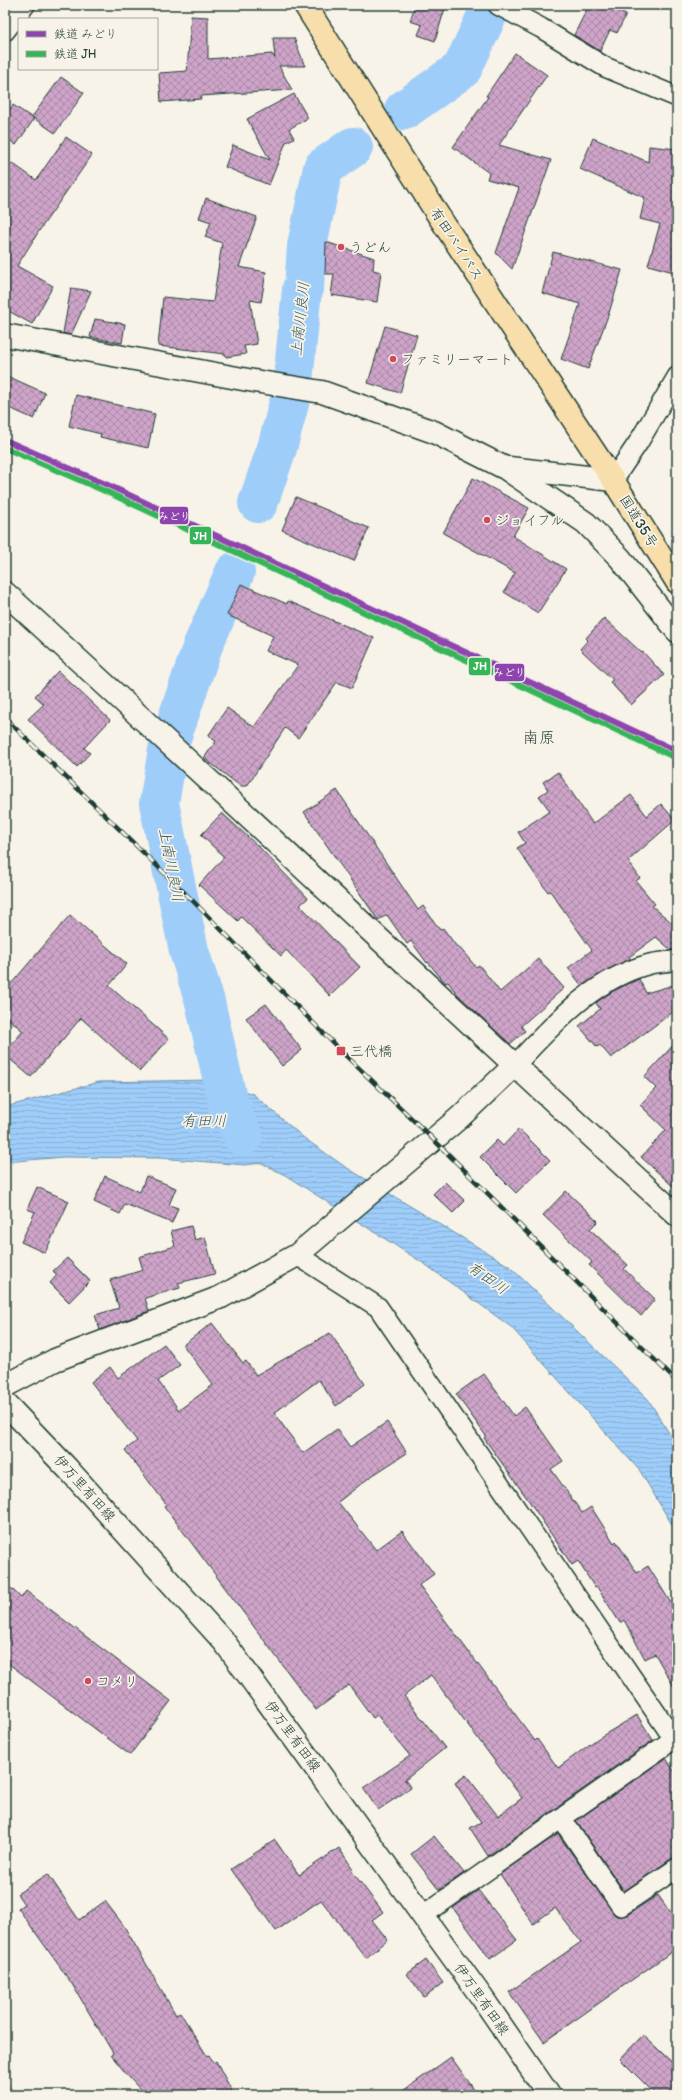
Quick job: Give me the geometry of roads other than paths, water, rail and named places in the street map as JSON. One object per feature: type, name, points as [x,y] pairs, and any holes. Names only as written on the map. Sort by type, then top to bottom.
[{"type":"highway","name":"有田バイパス","points":[[305,5],[438,215],[613,480]]},
{"type":"highway","name":"国道35号","points":[[613,480],[677,582]]},
{"type":"street","points":[[5,32],[25,5]]},
{"type":"street","points":[[498,5],[541,28],[605,67],[677,97]]},
{"type":"street","points":[[5,335],[248,380],[322,392],[434,432],[505,468],[586,523],[620,558],[677,631]]},
{"type":"street","points":[[505,468],[613,480],[638,443],[677,377]]},
{"type":"street","points":[[5,593],[146,720],[193,766],[514,1066],[677,1215]]},
{"type":"street","points":[[5,1386],[55,1360],[221,1297],[298,1255],[320,1238],[459,1118],[514,1066],[564,1013],[603,983],[649,964],[677,960]]},
{"type":"street","points":[[298,1255],[378,1307],[676,1738],[422,1916]]},
{"type":"street","name":"伊万里有田線","points":[[5,1403],[68,1468],[225,1643],[422,1916],[484,1999],[549,2095]]},
{"type":"street","points":[[561,1818],[621,1906],[677,1868]]},
{"type":"water","name":"有田川","points":[[210,1080],[253,1094],[304,1138],[344,1166],[509,1266],[648,1399],[677,1446],[677,1533],[640,1471],[511,1327],[426,1265],[285,1175],[261,1163],[245,1165],[159,1158],[64,1157],[5,1162],[5,1107],[99,1082]]},
{"type":"waterway","name":"上南川良川","points":[[404,110],[462,69],[492,5]]},
{"type":"waterway","name":"上南川良川","points":[[258,503],[277,448],[292,392],[302,289],[304,288],[307,246],[323,168],[353,147]]},
{"type":"waterway","name":"上南川良川","points":[[235,572],[203,645],[169,744],[159,803],[189,951],[205,1002],[229,1107],[243,1136]]},
{"type":"railway","points":[[5,718],[189,897],[341,1051],[434,1140],[677,1382]]},
{"type":"rail line","name":"みどり","points":[[5,440],[110,486],[677,751]]},
{"type":"rail line","name":"JH","points":[[5,448],[107,492],[674,757]]},
{"type":"place","name":"うどん","points":[[341,247]]},
{"type":"place","name":"ファミリーマート","points":[[393,359]]},
{"type":"place","name":"ジョイフル","points":[[487,520]]},
{"type":"place","name":"三代橋","points":[[341,1051]]},
{"type":"place","name":"コメリ","points":[[88,1681]]},
{"type":"district","name":"南原","points":[[539,737]]}]
